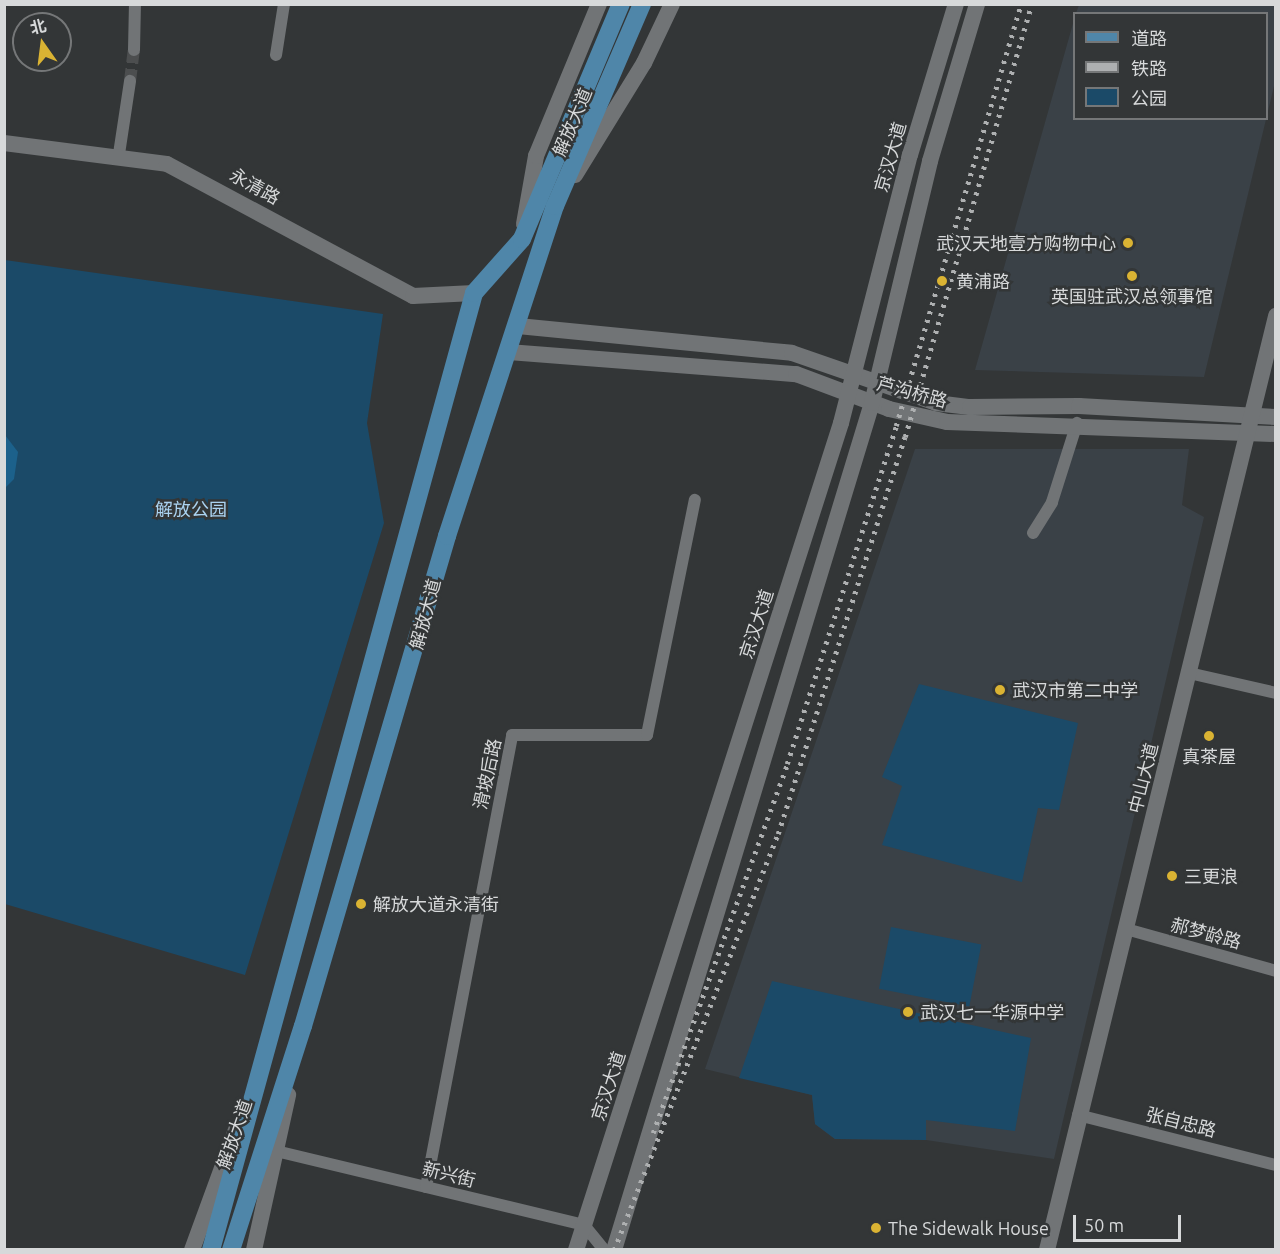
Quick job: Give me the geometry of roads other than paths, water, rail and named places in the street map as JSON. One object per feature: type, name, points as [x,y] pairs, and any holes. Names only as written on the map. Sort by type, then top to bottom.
[{"type":"main road","name":"解放大道","points":[[522,239],[536,156],[599,4]]},
{"type":"main road","name":"解放大道","points":[[192,1250],[272,1018],[312,892],[474,293],[522,239],[621,4]]},
{"type":"main road","name":"解放大道","points":[[231,1250],[303,1026],[447,536],[518,326],[555,206],[642,4]]},
{"type":"main road","name":"解放大道","points":[[555,206],[644,63],[672,4]]},
{"type":"main road","name":"京汉大道","points":[[576,1250],[849,382],[956,4]]},
{"type":"main road","points":[[614,1250],[872,403],[930,160],[977,4]]},
{"type":"main road","name":"永清路","points":[[4,143],[119,154],[167,164],[206,181],[414,296],[474,293]]},
{"type":"main road","name":"中山大道","points":[[1047,1250],[1078,1115],[1189,673],[1259,428],[1275,316]]},
{"type":"main road","name":"芦沟桥路","points":[[518,326],[792,353],[849,382],[872,403],[947,422],[1259,428],[1274,412]]},
{"type":"main road","name":"芦沟桥路","points":[[508,352],[796,374],[849,382],[877,383],[970,407],[1259,428]]},
{"type":"main road","name":"解放大道","points":[[211,1250],[272,1018]]},
{"type":"main road","name":"解放大道","points":[[254,1250],[303,1026]]},
{"type":"street","points":[[134,50],[135,4]]},
{"type":"street","points":[[276,54],[284,4]]},
{"type":"street","points":[[119,154],[130,81]]},
{"type":"street","points":[[1033,533],[1052,502],[1077,423]]},
{"type":"street","name":"滑坡后路","points":[[426,1187],[512,735],[647,735],[695,500]]},
{"type":"street","points":[[1189,673],[1275,693]]},
{"type":"street","name":"郝梦龄路","points":[[1126,929],[1275,971]]},
{"type":"street","name":"张自忠路","points":[[1078,1115],[1275,1165]]},
{"type":"street","name":"新兴街","points":[[276,1151],[584,1225]]},
{"type":"street","points":[[584,1225],[604,1250]]},
{"type":"tunnel","points":[[130,81],[134,50]]},
{"type":"railway","points":[[653,1133],[787,764],[896,426],[1021,4]]},
{"type":"railway","points":[[614,1250],[778,834],[905,437],[1032,4]]},
{"type":"place","name":"武汉天地壹方购物中心","points":[[1128,243]]},
{"type":"place","name":"英国驻武汉总领事馆","points":[[1132,276]]},
{"type":"place","name":"黄浦路","points":[[942,281]]},
{"type":"place","name":"武汉市第二中学","points":[[1000,690]]},
{"type":"place","name":"真茶屋","points":[[1209,736]]},
{"type":"place","name":"三更浪","points":[[1172,876]]},
{"type":"place","name":"解放大道永清街","points":[[361,904]]},
{"type":"place","name":"武汉七一华源中学","points":[[908,1012]]},
{"type":"place","name":"The Sidewalk House","points":[[876,1228]]},
{"type":"park label","name":"解放公园","points":[[191,509]]}]
